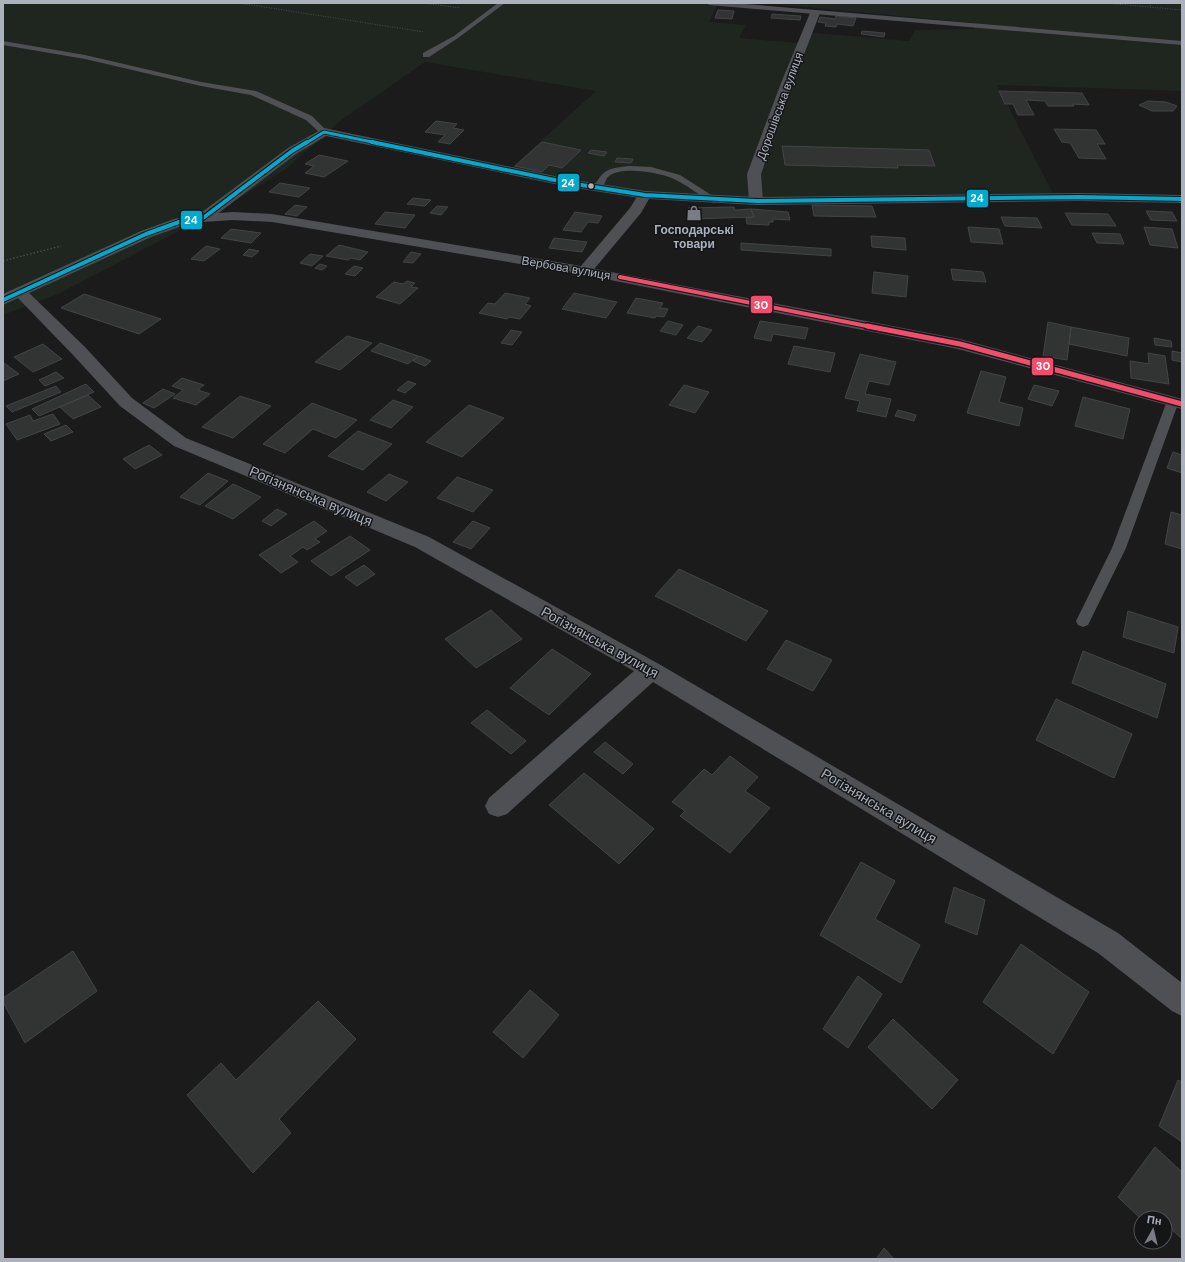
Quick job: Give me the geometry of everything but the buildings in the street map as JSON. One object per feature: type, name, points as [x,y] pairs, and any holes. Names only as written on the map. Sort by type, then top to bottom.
[{"type":"street","name":"Дорошівська вулиця","points":[[756,201],[754,174],[787,83],[817,9]]},
{"type":"street","points":[[203,218],[292,151],[324,132],[598,189],[645,195],[714,200],[756,201],[1071,197],[1182,199]]},
{"type":"street","points":[[585,271],[636,210],[645,195]]},
{"type":"street","name":"Вербова вулиця","points":[[12,297],[146,234],[179,222],[203,218],[233,216],[272,218],[585,271],[960,344],[1178,403]]},
{"type":"street","name":"Рогізнянська вулиця","points":[[12,297],[79,351],[126,402],[180,442],[422,542],[652,670],[1108,943],[1182,1001]]},
{"type":"street","points":[[498,806],[652,670]]},
{"type":"lane","points":[[426,55],[456,37],[502,3]]},
{"type":"lane","points":[[709,3],[817,9],[1182,43]]},
{"type":"lane","points":[[3,43],[85,57],[201,84],[253,93],[309,118],[324,132]]},
{"type":"lane","points":[[598,189],[604,176],[614,170],[628,168],[660,172],[677,178],[714,200]]},
{"type":"lane","points":[[1083,621],[1119,548],[1178,403]]},
{"type":"path","points":[[239,3],[456,37]]},
{"type":"path","points":[[423,3],[489,12]]},
{"type":"path","points":[[1105,3],[1182,10]]},
{"type":"path","points":[[1149,3],[1151,8]]},
{"type":"shaded area","points":[[3,3],[718,3],[709,22],[746,25],[739,38],[798,43],[803,32],[909,41],[915,30],[974,29],[974,23],[761,3],[1182,3],[1182,91],[997,85],[1056,199],[655,199],[510,169],[596,91],[425,62],[340,121],[286,169],[227,206],[58,294],[3,315]]},
{"type":"transit line","name":"24","points":[[3,300],[146,234],[179,222],[203,218],[292,151],[324,132],[569,183],[645,195],[756,201],[1079,197],[1182,199]]},
{"type":"transit line","name":"30","points":[[620,277],[960,344],[1182,404]]},
{"type":"place","name":"Господарські товари","points":[[694,213]]}]
